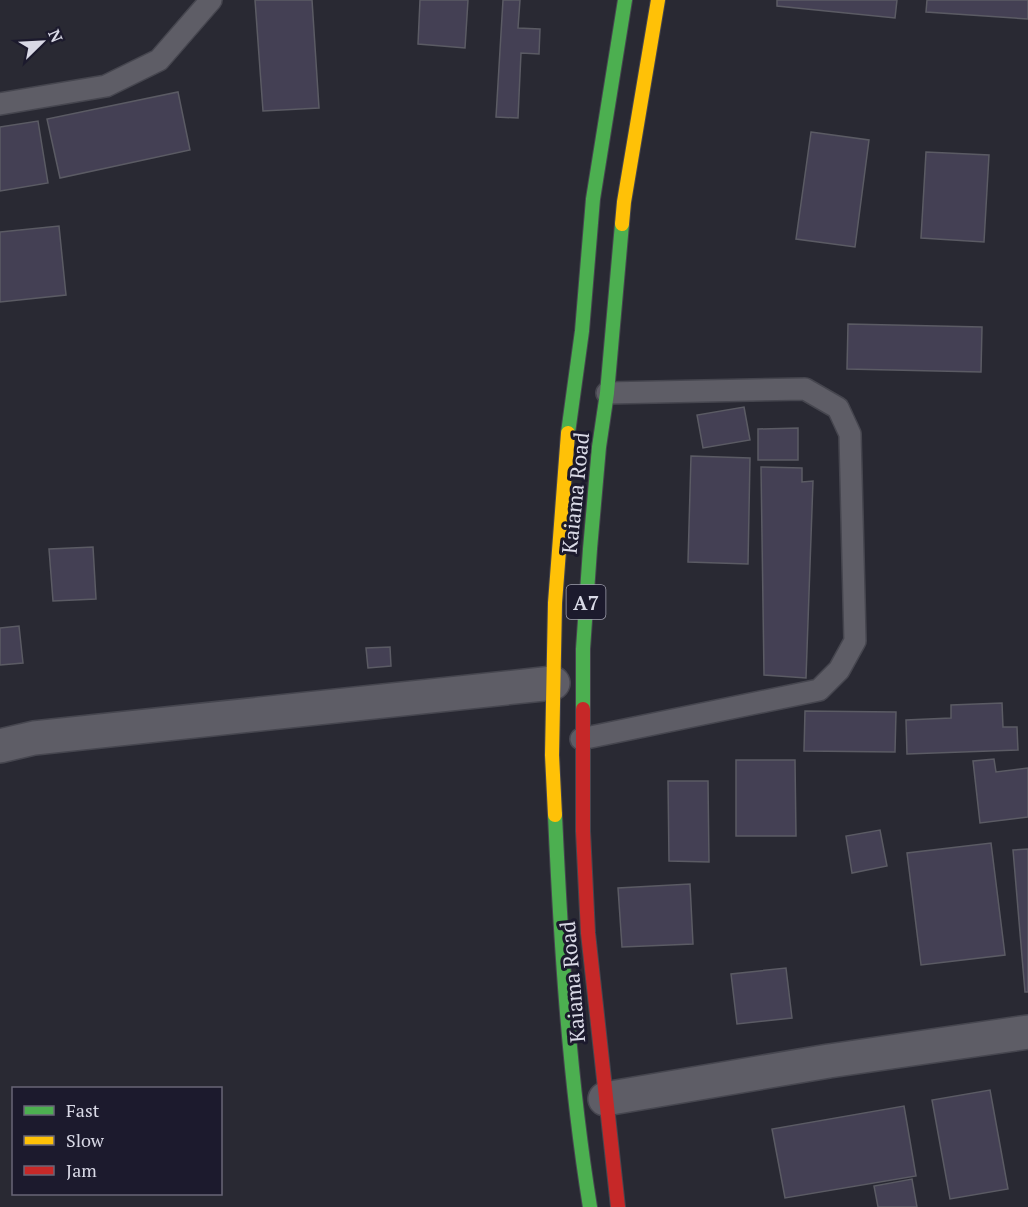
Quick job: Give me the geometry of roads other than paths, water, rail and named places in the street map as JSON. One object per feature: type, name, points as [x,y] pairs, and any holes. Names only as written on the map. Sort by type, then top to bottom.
[{"type":"highway","name":"Kaiama Road","points":[[590,1207],[579,1138],[565,991],[558,880],[552,755],[555,603],[567,444],[582,331],[593,199],[625,0]]},
{"type":"highway","name":"Kaiama Road","points":[[618,1207],[588,933],[583,831],[583,649],[599,447],[607,393],[624,202],[658,0]]},
{"type":"street","points":[[0,746],[46,736],[553,683]]},
{"type":"street","points":[[605,1099],[829,1061],[1028,1032]]},
{"type":"lane","points":[[0,104],[106,86],[159,60],[211,0]]},
{"type":"lane","points":[[582,739],[819,690],[839,670],[855,641],[850,434],[838,408],[805,389],[607,393]]}]
